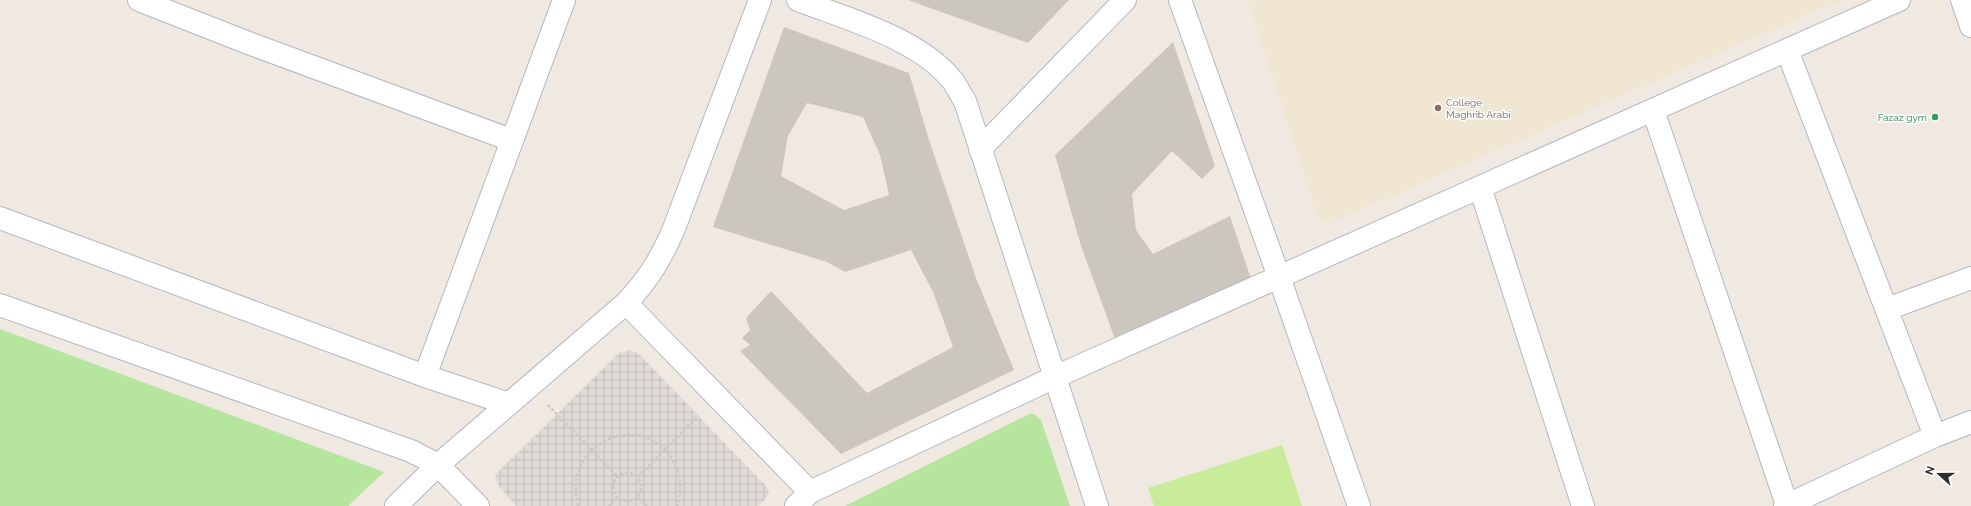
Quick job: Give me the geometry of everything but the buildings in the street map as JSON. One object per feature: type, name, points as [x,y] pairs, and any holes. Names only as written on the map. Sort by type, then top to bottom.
[{"type":"street","points":[[139,0],[251,44],[511,140]]},
{"type":"street","points":[[425,376],[564,0]]},
{"type":"street","points":[[396,506],[438,465],[626,303],[646,281],[661,258],[760,0]]},
{"type":"street","points":[[798,0],[895,37],[928,58],[951,80],[965,101],[1097,506]]},
{"type":"street","points":[[980,149],[1124,0]]},
{"type":"street","points":[[1180,0],[1359,506]]},
{"type":"street","points":[[626,303],[717,395],[803,499],[1055,377],[1899,0]]},
{"type":"street","points":[[1962,0],[1971,26]]},
{"type":"street","points":[[1788,50],[1935,436]]},
{"type":"street","points":[[1653,110],[1786,506],[1935,436],[1971,422]]},
{"type":"street","points":[[1480,187],[1583,506]]},
{"type":"street","points":[[0,218],[425,376],[509,404]]},
{"type":"street","points":[[1887,310],[1971,278]]},
{"type":"street","points":[[0,305],[379,438],[411,451],[438,465],[478,506]]},
{"type":"path","points":[[530,386],[618,476]]},
{"type":"path","points":[[638,477],[717,395]]},
{"type":"path","points":[[578,506],[575,494],[575,481],[578,470],[591,450],[602,441],[614,436],[628,435],[641,437],[653,442],[664,450],[672,459],[680,481],[680,493],[677,506]]},
{"type":"path","points":[[628,472],[638,477],[642,487],[638,497],[628,501],[618,498],[613,487],[618,476],[628,472]]},
{"type":"path","points":[[638,497],[647,506]]},
{"type":"path","points":[[609,506],[618,498]]},
{"type":"shaded area","name":"Collège Maghrib Arabi","points":[[1248,0],[1842,0],[1328,224],[1317,216]]},
{"type":"shaded area","points":[[631,350],[639,354],[766,486],[769,491],[766,498],[759,506],[516,506],[498,485],[495,478],[497,473],[619,353]]},
{"type":"green space","points":[[0,329],[384,472],[348,506],[0,506]]},
{"type":"green space","points":[[1029,414],[1034,414],[1041,420],[1070,506],[845,506]]},
{"type":"green space","points":[[1282,445],[1302,506],[1154,506],[1148,488]]},
{"type":"place","name":"Collège Maghrib Arabi","points":[[1438,108]]},
{"type":"place","name":"Fazaz gym","points":[[1935,117]]}]
